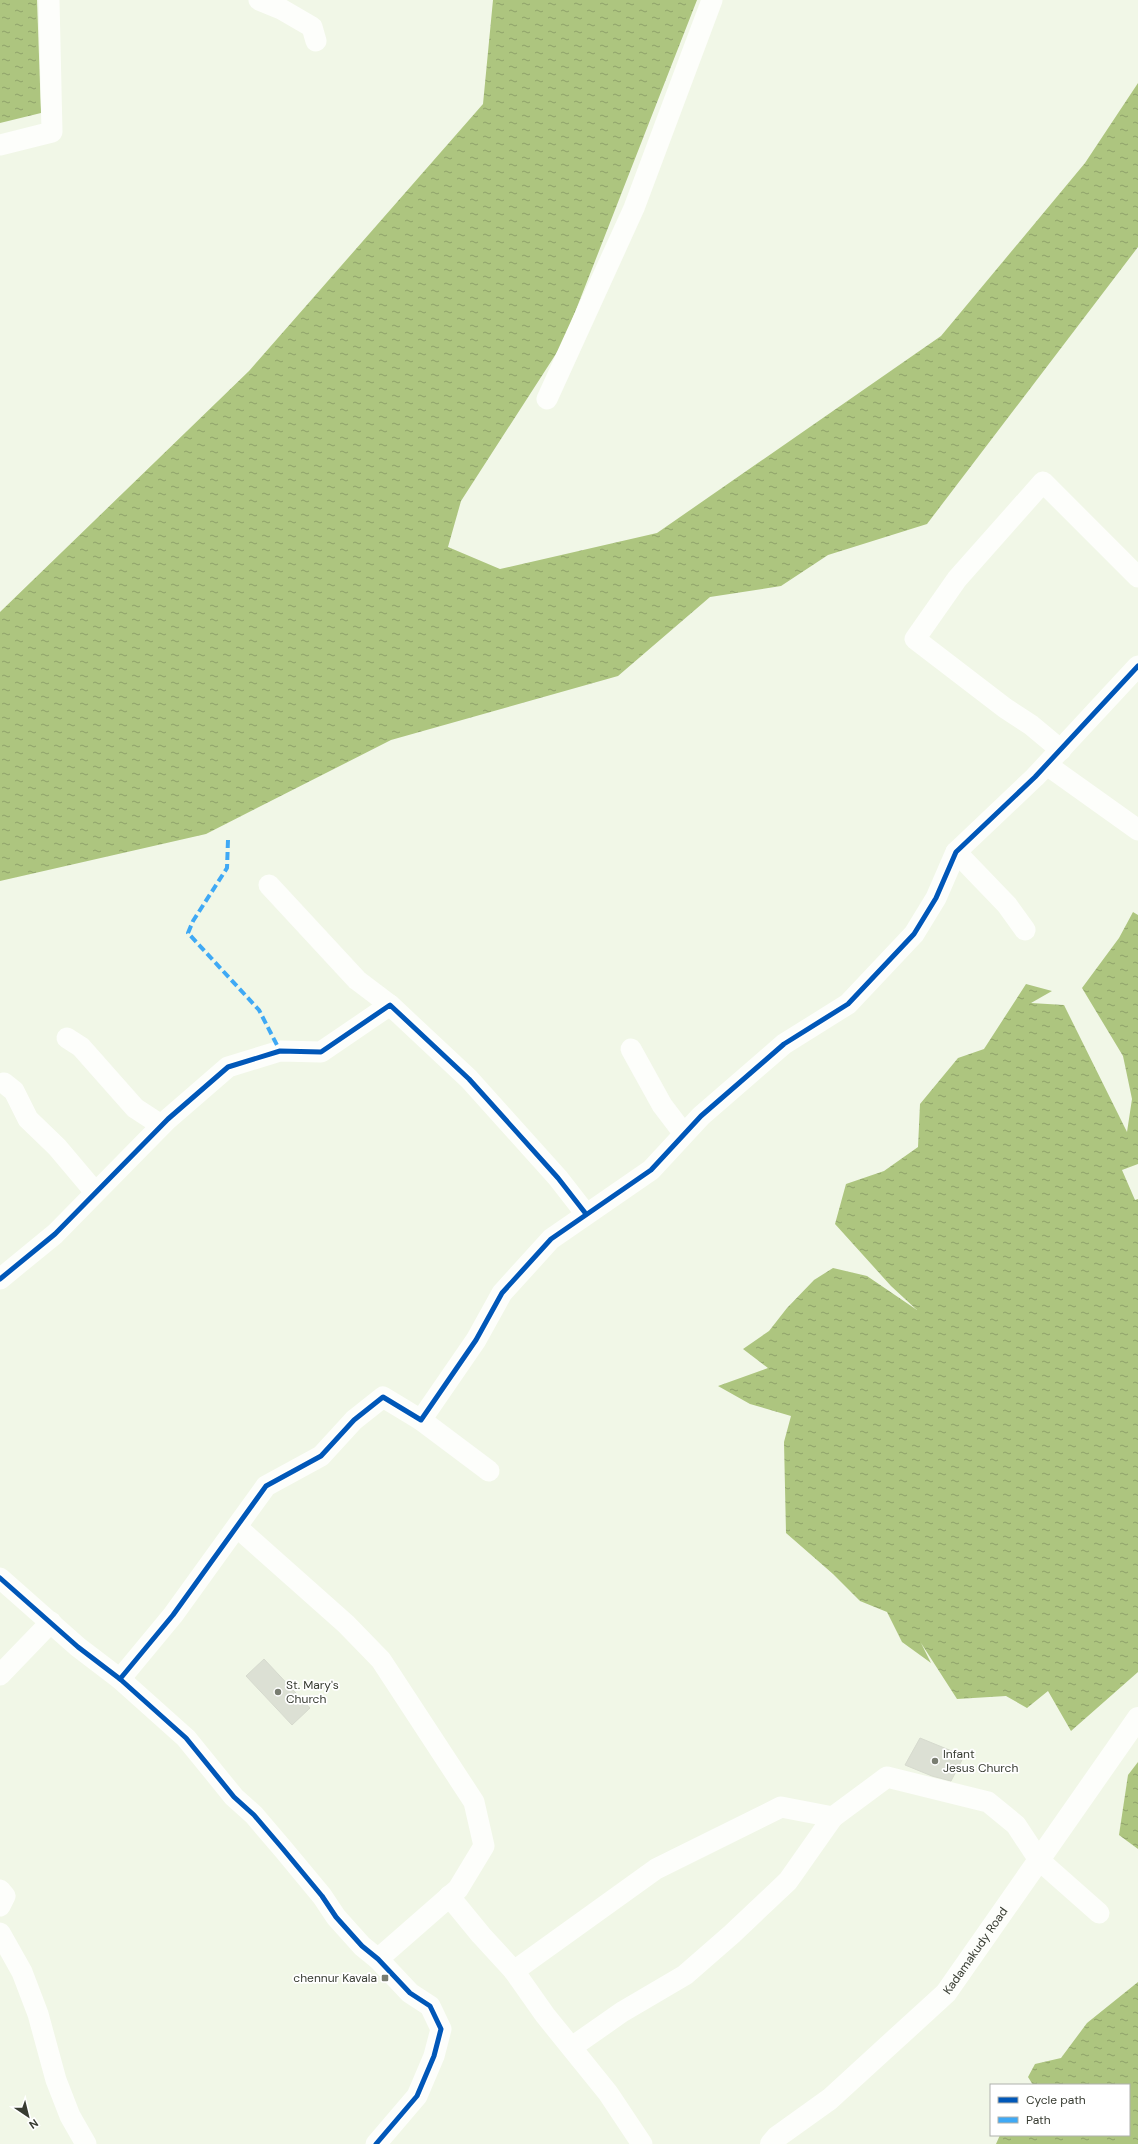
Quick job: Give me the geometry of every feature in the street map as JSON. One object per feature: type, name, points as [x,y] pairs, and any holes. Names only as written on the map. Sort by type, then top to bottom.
[{"type":"street","points":[[0,145],[52,132],[49,0]]},
{"type":"street","points":[[259,0],[281,9],[312,27],[316,41]]},
{"type":"street","points":[[547,399],[634,208],[712,0]]},
{"type":"street","points":[[1138,576],[1043,482],[957,579],[915,639],[1005,708],[1031,725],[1054,758],[1138,830]]},
{"type":"street","points":[[421,1420],[476,1340],[502,1293],[551,1240],[650,1170],[701,1116],[784,1044],[848,1004],[914,934],[936,898],[956,852],[1054,758],[1138,666]]},
{"type":"street","points":[[956,852],[1007,905],[1025,930]]},
{"type":"street","points":[[269,885],[358,980],[390,1005],[469,1079],[558,1178],[586,1214]]},
{"type":"street","points":[[0,1278],[55,1234],[161,1125],[228,1067],[280,1051],[321,1052],[390,1005]]},
{"type":"street","points":[[67,1038],[81,1046],[135,1108],[161,1125]]},
{"type":"street","points":[[630,1049],[662,1105],[684,1134]]},
{"type":"street","points":[[4,1083],[14,1091],[28,1119],[61,1151],[95,1192]]},
{"type":"street","points":[[120,1679],[173,1615],[238,1528],[266,1486],[321,1456],[354,1420],[383,1397],[421,1420],[489,1471]]},
{"type":"street","points":[[238,1528],[346,1624],[381,1660],[474,1802],[484,1846],[458,1889],[378,1959]]},
{"type":"street","points":[[0,1578],[78,1647],[120,1679],[186,1738],[234,1797],[254,1814],[322,1896],[336,1917],[362,1946],[378,1959],[410,1993],[430,2006],[441,2028],[434,2056],[416,2096],[376,2144]]},
{"type":"street","points":[[0,1676],[51,1622]]},
{"type":"street","name":"Kadamakudy Road","points":[[771,2144],[777,2136],[830,2099],[946,1993],[1138,1718]]},
{"type":"street","points":[[572,2047],[622,2012],[685,1975],[732,1934],[788,1881],[833,1817],[887,1777],[988,1802],[1016,1825],[1039,1860],[1099,1914]]},
{"type":"street","points":[[514,1971],[656,1869],[781,1807],[833,1817]]},
{"type":"street","points":[[0,1890],[5,1896],[0,1906]]},
{"type":"street","points":[[449,1896],[481,1936],[514,1971],[545,2015],[608,2093],[642,2144]]},
{"type":"street","points":[[0,1932],[22,1972],[38,2014],[56,2080],[70,2116],[86,2144]]},
{"type":"water","points":[[0,0],[37,0],[41,113],[0,123]]},
{"type":"water","points":[[493,0],[697,0],[563,343],[461,501],[448,547],[500,569],[657,533],[941,336],[1085,163],[1138,83],[1138,247],[927,524],[828,555],[781,586],[710,597],[618,676],[391,740],[206,834],[0,881],[0,612],[249,371],[483,104]]},
{"type":"water","points":[[1133,912],[1138,915],[1138,1164],[1122,1170],[1135,1200],[1138,1199],[1138,1672],[1071,1731],[1048,1691],[1027,1708],[1006,1696],[957,1699],[921,1643],[931,1663],[902,1642],[887,1612],[860,1601],[833,1574],[786,1533],[784,1442],[791,1416],[750,1404],[718,1386],[768,1368],[743,1349],[769,1331],[787,1308],[814,1280],[833,1268],[867,1276],[917,1310],[891,1286],[835,1224],[846,1184],[884,1171],[918,1147],[920,1104],[958,1058],[984,1049],[1026,984],[1052,991],[1031,1003],[1064,1005],[1127,1132],[1132,1099],[1123,1056],[1082,988],[1119,938]]},
{"type":"water","points":[[1138,1762],[1138,1849],[1119,1835],[1128,1775]]},
{"type":"water","points":[[1138,1982],[1138,2144],[996,2144],[1000,2136],[1130,2136],[1130,2084],[1032,2084],[1028,2077],[1035,2064],[1061,2058],[1087,2023]]},
{"type":"building","name":"St. Mary's Church","points":[[264,1659],[310,1708],[292,1725],[246,1676]]},
{"type":"building","name":"Infant Jesus Church","points":[[920,1738],[964,1756],[951,1781],[932,1776],[905,1765]]},
{"type":"marked path","points":[[228,840],[227,868],[193,921],[188,933],[259,1010],[280,1051]]},
{"type":"cycle path","points":[[120,1679],[173,1615],[266,1486],[321,1456],[354,1420],[383,1397],[421,1420],[476,1340],[502,1293],[551,1239],[651,1170],[701,1116],[784,1044],[848,1004],[914,934],[936,898],[956,852],[1035,777],[1138,666]]},
{"type":"cycle path","points":[[0,1279],[55,1234],[168,1119],[228,1067],[280,1051],[321,1052],[390,1005],[469,1079],[558,1178],[586,1214]]},
{"type":"cycle path","points":[[0,1578],[78,1647],[120,1679],[186,1738],[234,1797],[254,1815],[283,1849],[322,1896],[336,1917],[362,1946],[378,1959],[410,1993],[430,2006],[441,2029],[434,2056],[417,2096],[376,2144]]},
{"type":"place","name":"St. Mary's Church","points":[[278,1692]]},
{"type":"place","name":"Infant Jesus Church","points":[[935,1761]]},
{"type":"place","name":"chennur Kavala","points":[[385,1978]]}]
